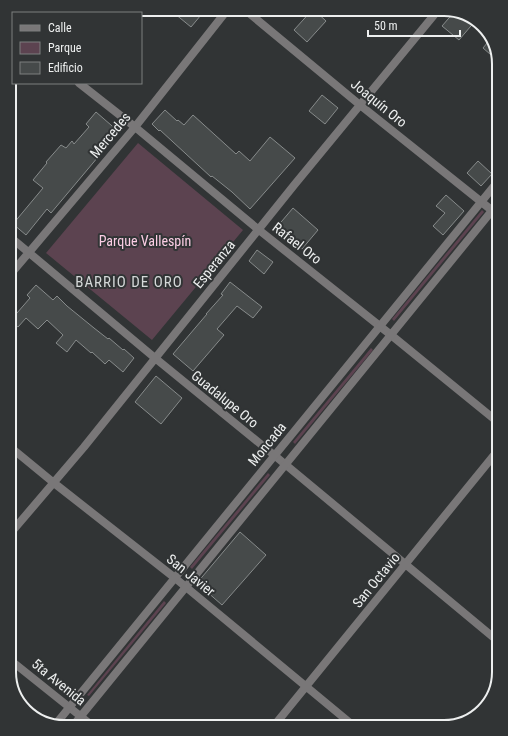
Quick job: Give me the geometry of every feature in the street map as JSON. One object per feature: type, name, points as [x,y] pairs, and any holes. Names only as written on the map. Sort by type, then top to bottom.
[{"type":"street","name":"Mercedes","points":[[16,268],[135,127],[222,16]]},
{"type":"street","name":"Joaquín Oro","points":[[252,16],[360,105],[492,210]]},
{"type":"street","name":"Esperanza","points":[[16,527],[84,447],[258,230],[433,16]]},
{"type":"street","name":"Rafael Oro","points":[[80,84],[135,127],[258,230],[380,326],[492,417]]},
{"type":"street","name":"Moncada","points":[[59,720],[492,189]]},
{"type":"street","name":"Moncada","points":[[78,720],[391,335],[492,218]]},
{"type":"street","name":"Guadalupe Oro","points":[[16,242],[492,636]]},
{"type":"street","name":"San Javier","points":[[16,452],[175,578],[346,720]]},
{"type":"street","name":"San Octavio","points":[[279,720],[492,458]]},
{"type":"street","name":"5ta Avenida","points":[[16,665],[86,720]]},
{"type":"green space","name":"Parque Vallespín","points":[[138,143],[243,230],[152,340],[46,253]]},
{"type":"green space","points":[[482,210],[484,212],[394,321],[392,319]]},
{"type":"green space","points":[[371,348],[373,350],[295,444],[293,442]]},
{"type":"green space","points":[[268,473],[270,475],[192,569],[190,567]]},
{"type":"green space","points":[[164,601],[166,603],[89,696],[87,695]]},
{"type":"building","points":[[178,16],[200,16],[191,27]]},
{"type":"building","points":[[307,16],[321,16],[326,21],[307,42],[294,30]]},
{"type":"building","points":[[450,16],[472,25],[459,40],[442,26]]},
{"type":"building","points":[[487,43],[491,55],[483,48]]},
{"type":"building","points":[[322,95],[338,108],[325,124],[309,111]]},
{"type":"building","points":[[165,110],[184,125],[193,115],[236,154],[239,151],[250,161],[270,137],[295,158],[250,209],[232,192],[212,176],[211,177],[152,124]]},
{"type":"building","points":[[96,112],[119,132],[51,213],[47,209],[26,235],[16,227],[16,220],[43,188],[33,180],[61,145],[66,148],[72,141],[74,144],[89,127],[86,124]]},
{"type":"building","points":[[478,161],[492,174],[481,186],[467,173]]},
{"type":"building","points":[[446,195],[464,211],[443,235],[433,226],[445,213],[436,206]]},
{"type":"building","points":[[293,208],[318,230],[302,249],[276,228]]},
{"type":"building","points":[[257,250],[273,262],[264,274],[249,261]]},
{"type":"building","points":[[230,282],[262,307],[253,318],[237,306],[217,329],[224,335],[193,371],[173,354],[223,295],[221,294]]},
{"type":"building","points":[[36,285],[53,300],[57,296],[94,328],[134,358],[123,372],[109,360],[105,364],[76,340],[67,352],[56,343],[63,335],[47,320],[38,329],[26,318],[18,327],[16,326],[16,314],[30,298],[27,295]]},
{"type":"building","points":[[156,376],[182,398],[161,424],[135,402]]},
{"type":"building","points":[[240,532],[266,555],[222,605],[197,583]]},
{"type":"district","name":"BARRIO DE ORO","points":[[129,282]]}]
